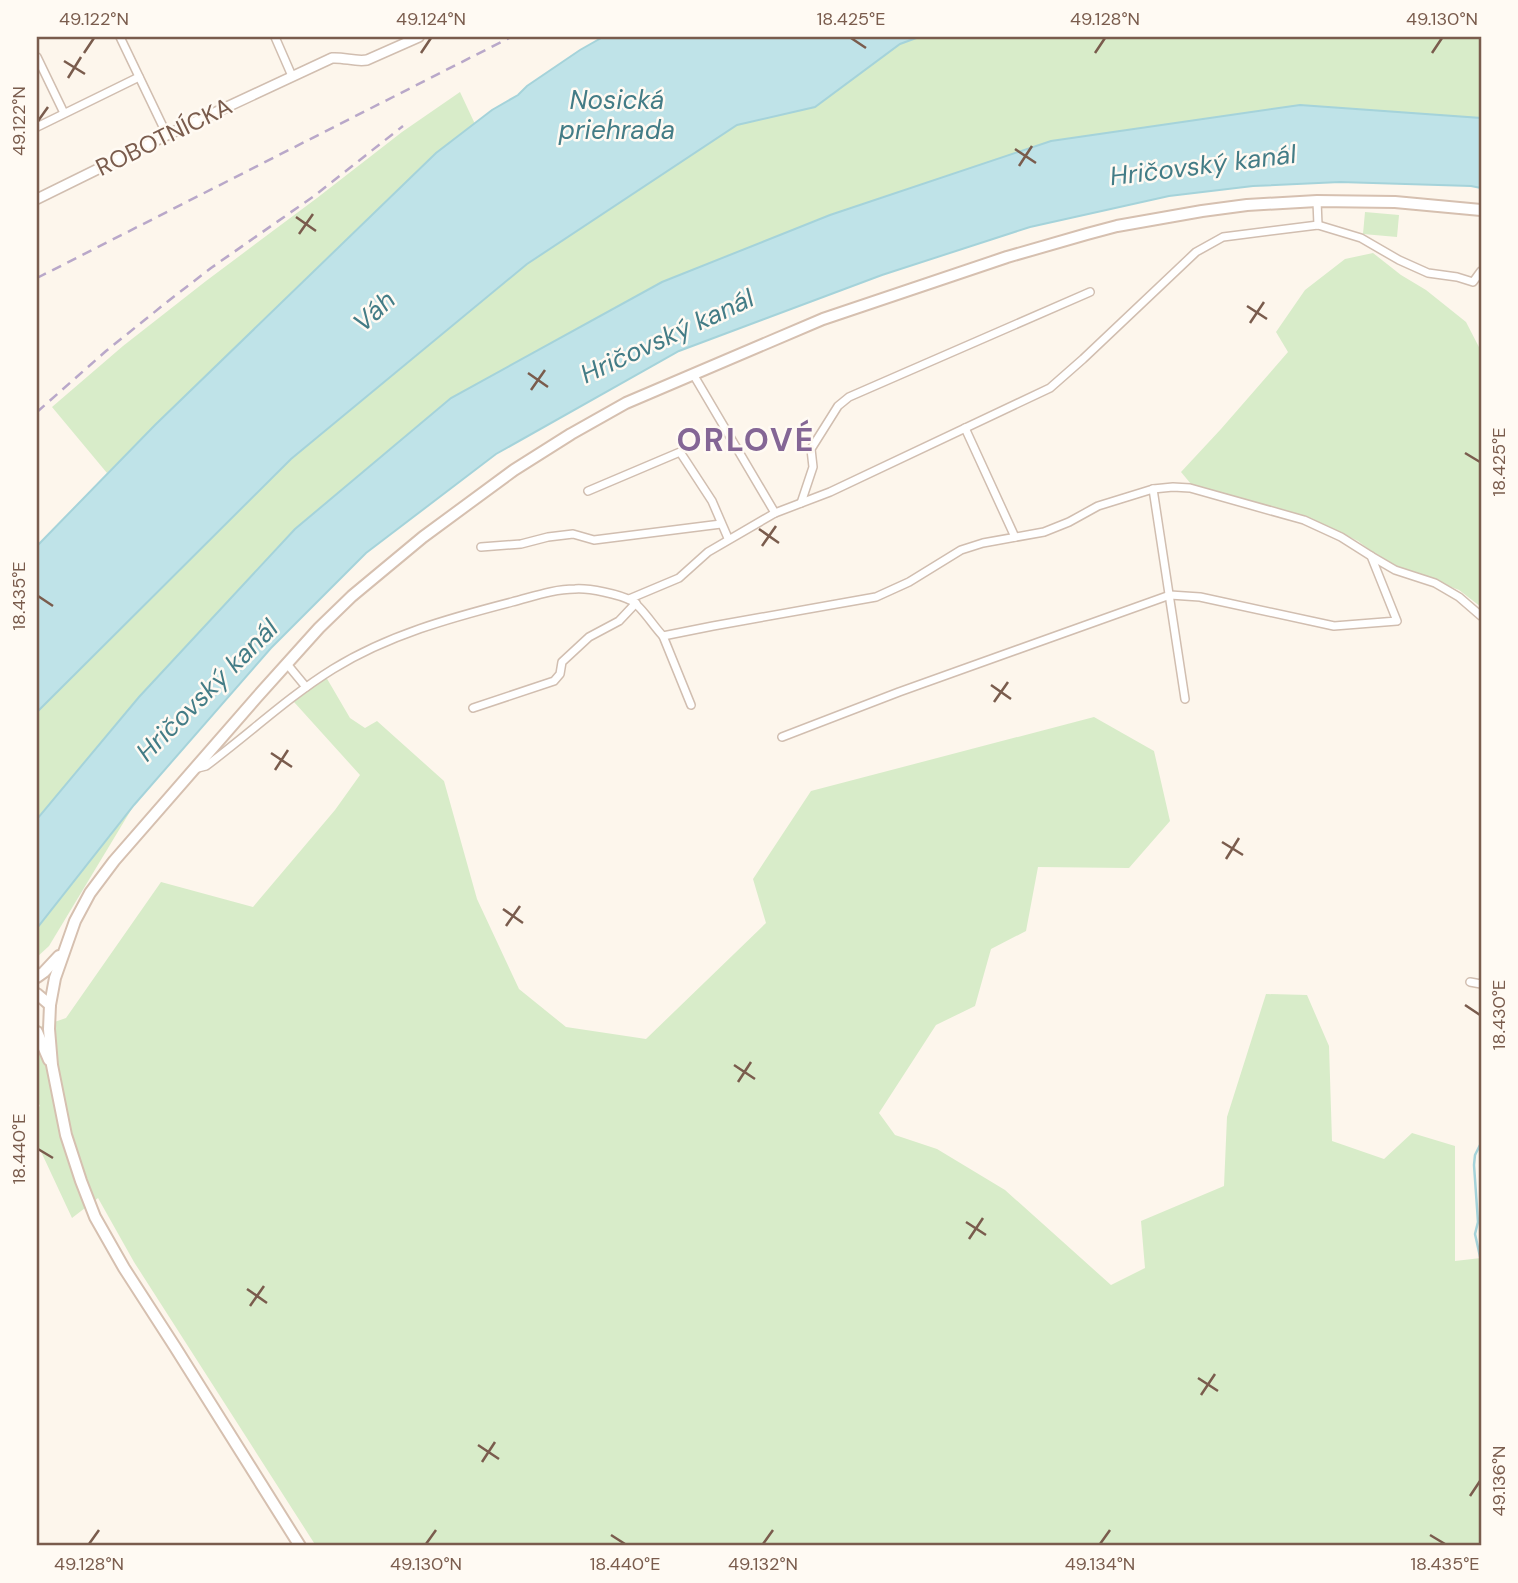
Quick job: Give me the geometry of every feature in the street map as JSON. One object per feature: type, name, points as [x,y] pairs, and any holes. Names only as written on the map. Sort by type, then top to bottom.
[{"type":"main road","points":[[300,1546],[124,1268],[95,1217],[80,1181],[66,1135],[52,1065],[50,1005],[53,982],[75,921],[90,893],[114,861],[193,769],[286,664],[352,596],[390,563],[514,470],[571,434],[626,403],[692,374],[823,319],[1007,257],[1117,226],[1247,205],[1317,201],[1395,202],[1481,209]]},
{"type":"main road","points":[[37,978],[63,951]]},
{"type":"main road","points":[[37,995],[50,1005]]},
{"type":"main road","points":[[37,1007],[50,1005]]},
{"type":"main road","points":[[37,1032],[52,1065]]},
{"type":"street","points":[[120,37],[167,135]]},
{"type":"street","points":[[275,37],[292,76]]},
{"type":"street","name":"ROBOTNÍCKA","points":[[37,199],[332,58],[367,60],[419,37]]},
{"type":"street","points":[[37,57],[64,113]]},
{"type":"street","points":[[37,127],[139,77]]},
{"type":"street","points":[[1317,201],[1318,225]]},
{"type":"street","points":[[473,708],[554,681],[560,674],[562,662],[589,638],[619,621],[633,601],[679,578],[728,538],[775,513],[830,492],[1050,388],[1196,252],[1223,237],[1318,225],[1361,238],[1428,273],[1473,282],[1481,271]]},
{"type":"street","points":[[802,503],[813,467],[811,449],[838,406],[849,397],[1090,292]]},
{"type":"street","points":[[692,374],[775,513]]},
{"type":"street","points":[[965,428],[1015,537]]},
{"type":"street","points":[[588,491],[680,452],[712,500],[728,538]]},
{"type":"street","points":[[663,636],[876,597],[909,582],[961,550],[1044,533],[1098,506],[1153,489],[1173,487],[1190,488],[1304,520],[1341,537],[1395,570],[1435,583],[1459,597],[1481,616]]},
{"type":"street","points":[[1153,489],[1185,699]]},
{"type":"street","points":[[481,548],[573,534],[594,540],[721,524]]},
{"type":"street","points":[[782,737],[1170,595],[1200,597],[1334,626],[1397,621],[1371,555]]},
{"type":"street","points":[[193,769],[206,766],[306,687],[363,653],[405,634],[463,614],[556,591],[576,589],[600,592],[633,601],[663,636],[691,705]]},
{"type":"street","points":[[286,664],[306,687]]},
{"type":"street","points":[[1470,982],[1481,984]]},
{"type":"green space","points":[[919,37],[1481,37],[1481,118],[1300,105],[830,215],[139,697],[37,819],[37,712],[291,459],[527,264],[737,125],[815,107],[900,44]]},
{"type":"green space","points":[[460,92],[475,124],[436,153],[107,473],[52,407],[123,346],[206,281],[402,132]]},
{"type":"green space","points":[[1365,212],[1399,215],[1397,237],[1363,234]]},
{"type":"green space","points":[[1373,253],[1466,322],[1481,351],[1481,607],[1459,590],[1395,566],[1358,541],[1305,516],[1191,484],[1181,472],[1288,352],[1276,332],[1305,290],[1345,259]]},
{"type":"green space","points":[[326,677],[350,718],[365,728],[377,721],[444,781],[477,899],[519,989],[566,1027],[646,1039],[766,923],[753,879],[811,791],[1094,717],[1154,751],[1170,821],[1129,868],[1038,867],[1026,931],[991,949],[975,1006],[936,1025],[879,1113],[895,1135],[937,1149],[1005,1190],[1111,1285],[1145,1268],[1141,1221],[1224,1186],[1227,1117],[1266,994],[1307,995],[1329,1046],[1332,1141],[1384,1159],[1412,1133],[1455,1146],[1455,1261],[1481,1258],[1481,1546],[316,1546],[134,1262],[98,1198],[72,1218],[37,1143],[37,1108],[40,1106],[37,1100],[37,1028],[66,1018],[161,882],[253,907],[335,810],[360,775],[294,702]]},
{"type":"green space","points":[[134,805],[49,946],[37,957],[37,928]]},
{"type":"water","name":"Nosická priehrada","points":[[603,37],[919,37],[900,44],[815,107],[737,125],[527,264],[291,459],[37,712],[37,546],[155,425],[436,153],[492,110]]},
{"type":"water","name":"Hričovský kanál","points":[[1300,105],[1481,118],[1481,188],[1340,182],[1253,186],[1169,196],[1030,227],[882,275],[679,351],[496,454],[366,553],[271,648],[134,805],[37,928],[37,819],[139,697],[295,529],[451,398],[662,282],[830,215],[1051,141]]},
{"type":"waterway","points":[[1481,1143],[1474,1165],[1478,1222],[1475,1234],[1481,1261]]},
{"type":"railway","points":[[37,278],[511,37]]},
{"type":"railway","points":[[37,412],[167,302],[314,196],[403,126]]},
{"type":"district","name":"ORLOVÉ","points":[[746,440]]},
{"type":"water label","name":"Váh","points":[[374,311]]}]
